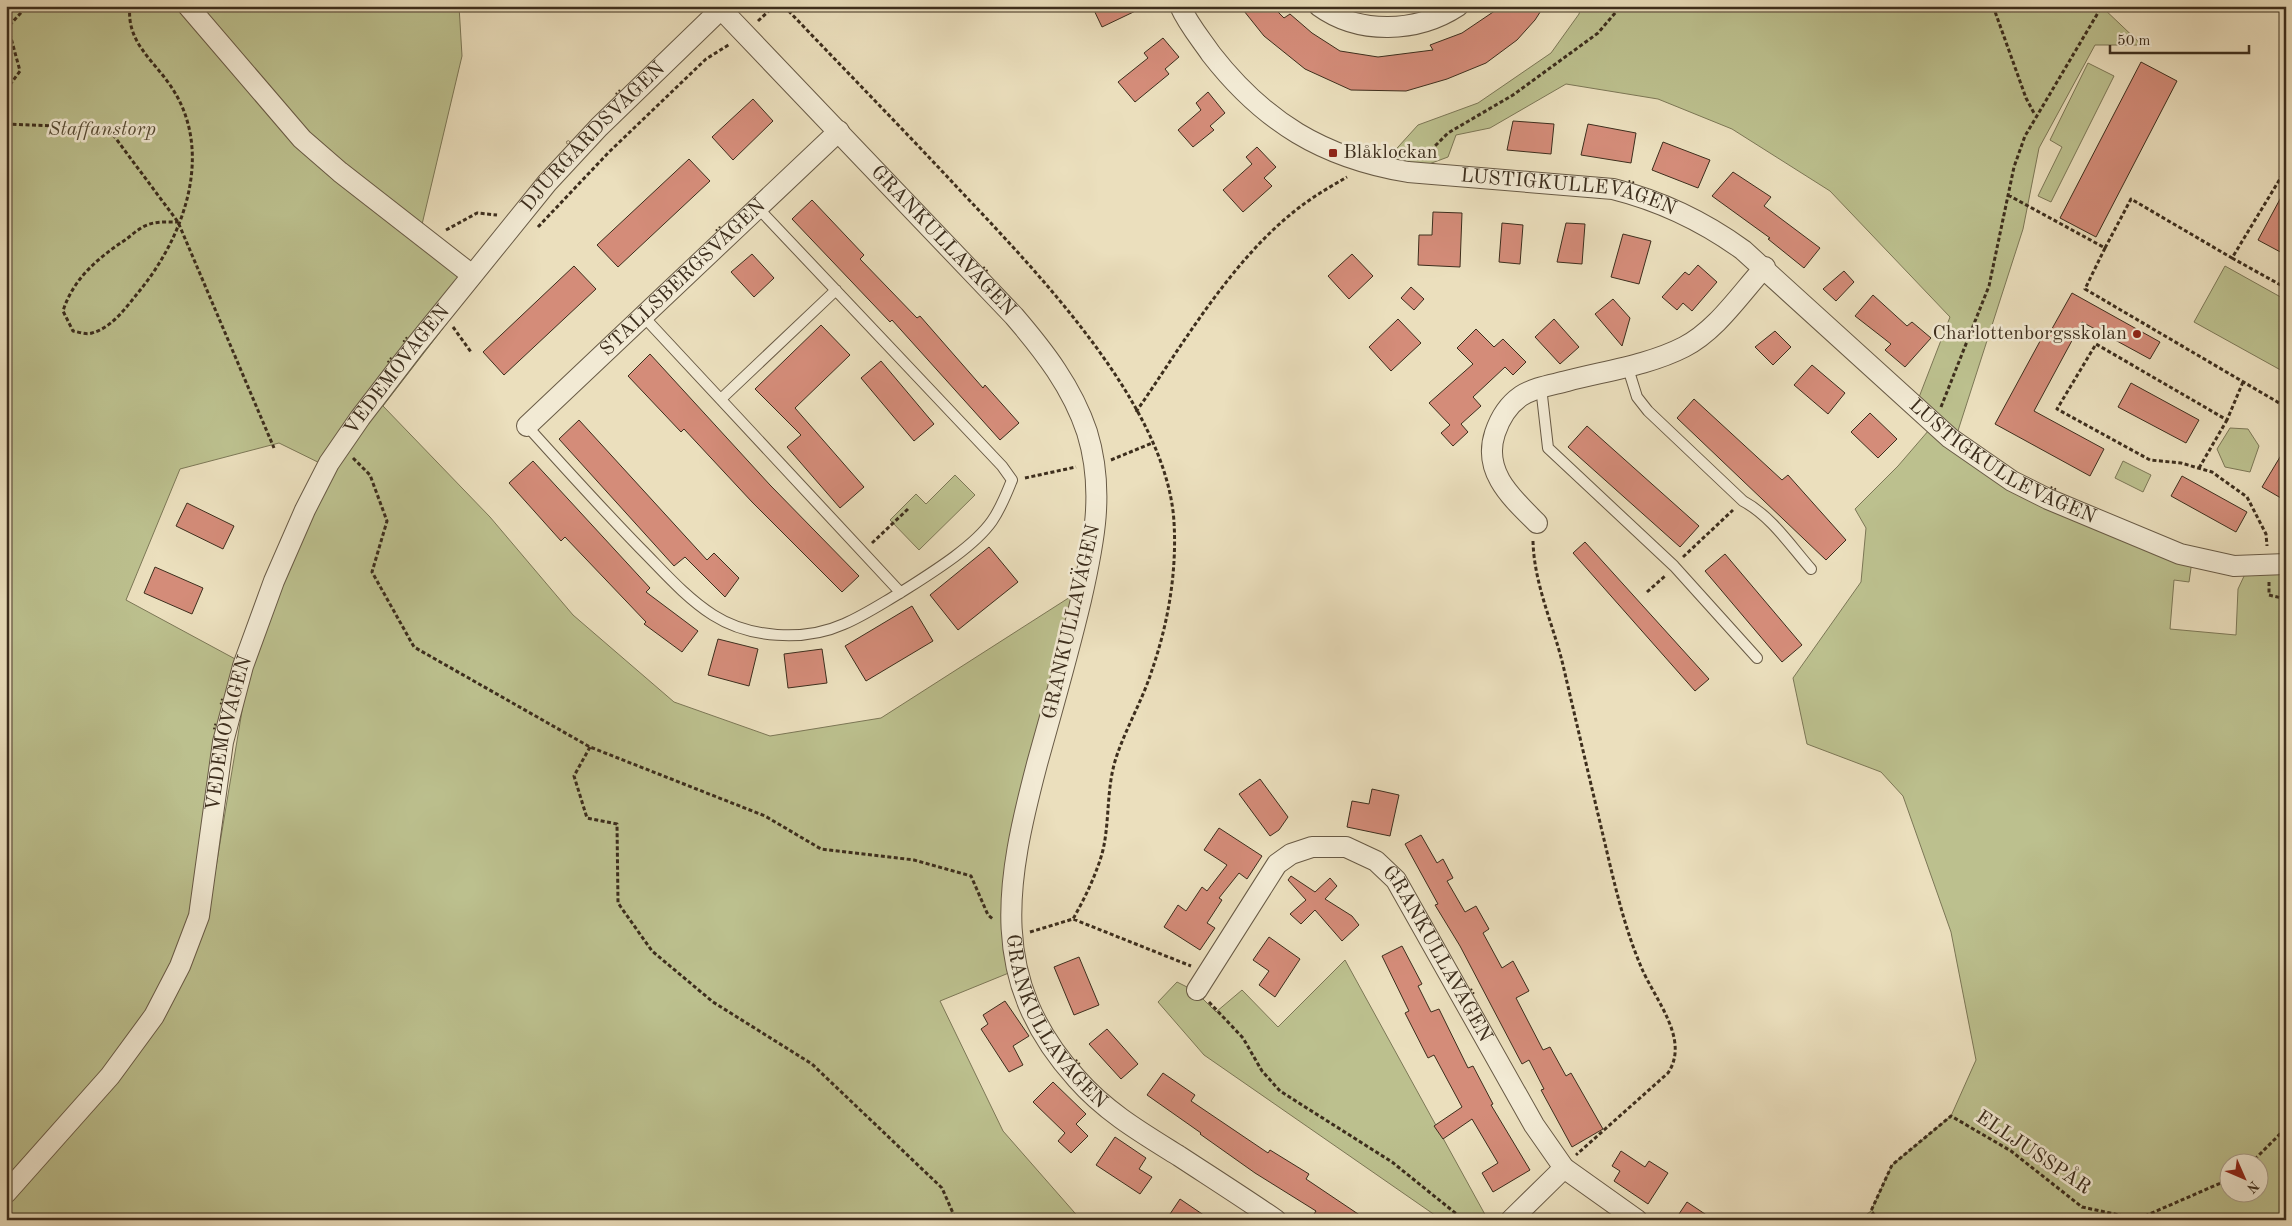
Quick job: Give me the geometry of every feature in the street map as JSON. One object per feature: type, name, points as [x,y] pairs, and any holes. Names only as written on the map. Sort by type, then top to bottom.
[{"type":"street","points":[[188,6],[302,139],[340,172],[472,275]]},
{"type":"street","name":"LUSTIGKULLEVÄGEN","points":[[1180,6],[1186,20],[1227,74],[1249,98],[1275,120],[1303,138],[1333,153],[1359,162],[1408,172],[1613,189],[1640,196],[1692,217],[1717,231],[1765,267],[1928,420],[1989,467],[2048,499],[2180,554],[2234,566],[2277,566]]},
{"type":"street","points":[[1319,6],[1342,20],[1383,28],[1417,24],[1458,6]]},
{"type":"street","name":"DJURGÅRDSVÄGEN","points":[[472,275],[547,183],[599,127],[723,7]]},
{"type":"street","name":"GRANKULLAVÄGEN","points":[[723,7],[1014,316],[1043,350],[1078,408],[1087,434],[1094,464],[1097,500],[1094,543],[1021,828],[1011,884],[1011,936],[1014,956],[1029,1004],[1049,1043],[1076,1079],[1126,1123],[1276,1220]]},
{"type":"street","name":"STALLSBERGSVÄGEN","points":[[527,426],[839,131]]},
{"type":"street","points":[[1537,523],[1501,485],[1492,454],[1493,440],[1503,416],[1520,397],[1541,388],[1671,353],[1697,339],[1708,330],[1765,267]]},
{"type":"street","name":"VEDEMÖVÄGEN","points":[[6,1192],[110,1076],[154,1016],[180,966],[199,916],[223,742],[244,666],[274,581],[297,528],[340,446],[472,275]]},
{"type":"street","name":"GRANKULLAVÄGEN","points":[[1202,982],[1277,864],[1282,860],[1302,850],[1323,846],[1346,847],[1366,855],[1384,867],[1396,880],[1534,1125],[1564,1168],[1637,1220]]},
{"type":"street","points":[[1511,1220],[1564,1168]]},
{"type":"lane","points":[[527,426],[612,519],[683,592],[712,614],[730,624],[757,633],[786,635],[819,633],[842,625],[937,570],[991,523],[1003,502],[1012,480],[985,447],[758,208]]},
{"type":"lane","points":[[721,399],[836,290]]},
{"type":"lane","points":[[643,316],[900,592]]},
{"type":"lane","points":[[1627,365],[1637,397],[1648,411],[1743,501],[1757,509],[1811,569]]},
{"type":"lane","points":[[1541,388],[1548,448],[1674,566],[1756,658]]},
{"type":"path","points":[[6,90],[20,71],[8,27],[27,6]]},
{"type":"path","points":[[130,6],[131,25],[135,39],[179,98],[188,127],[192,152],[192,186],[188,203],[178,222],[163,260],[127,307],[108,325],[90,334],[73,331],[63,311],[67,296],[82,276],[107,251],[145,225],[156,222],[178,222]]},
{"type":"path","points":[[784,6],[1025,260],[1096,348],[1136,412],[1152,443],[1170,492],[1175,540],[1167,615],[1152,670],[1112,774],[1102,851],[1082,904],[1073,919]]},
{"type":"path","points":[[1408,172],[1448,133],[1513,95],[1598,33],[1621,6]]},
{"type":"path","points":[[1993,6],[2026,98],[2035,116]]},
{"type":"path","points":[[1928,420],[1942,407],[1989,286],[2008,195],[2025,136],[2035,116],[2102,6]]},
{"type":"path","points":[[6,124],[108,128],[178,222],[274,448]]},
{"type":"path","points":[[1136,412],[1195,326],[1244,262],[1286,218],[1312,198],[1355,172],[1359,162]]},
{"type":"path","points":[[2232,258],[2286,169]]},
{"type":"path","points":[[2008,195],[2105,248]]},
{"type":"path","points":[[2286,288],[2131,199],[2085,289],[2286,407]]},
{"type":"path","points":[[443,312],[471,352]]},
{"type":"path","points":[[2227,420],[2096,344],[2057,409],[2150,460],[2180,462],[2212,472],[2247,498],[2266,534],[2277,566],[2270,595],[2286,599]]},
{"type":"path","points":[[2199,468],[2227,420],[2243,382]]},
{"type":"path","points":[[340,446],[370,475],[387,521],[372,572],[414,647],[590,747],[766,816],[821,849],[914,860],[971,876],[988,915],[1011,936],[1073,919],[1109,935],[1194,967],[1202,982],[1243,1038],[1262,1071],[1280,1091],[1392,1162],[1464,1220]]},
{"type":"path","points":[[863,552],[908,509]]},
{"type":"path","points":[[1691,550],[1731,512]]},
{"type":"path","points":[[1537,523],[1533,536],[1535,571],[1560,653],[1614,883],[1641,968],[1670,1023],[1676,1052],[1674,1064],[1668,1073],[1564,1168]]},
{"type":"path","points":[[1647,592],[1674,566]]},
{"type":"path","points":[[590,747],[574,776],[587,818],[617,824],[618,903],[652,951],[713,1002],[812,1064],[942,1188],[956,1220]]},
{"type":"path","name":"ELLJUSSPÅR","points":[[1879,1220],[1871,1211],[1892,1165],[1951,1116],[2011,1151],[2082,1207],[2138,1219],[2220,1183]]},
{"type":"path","points":[[2260,1154],[2286,1128]]},
{"type":"green space","name":"Staffanstorp","points":[[6,6],[459,6],[462,56],[419,237],[473,285],[454,314],[383,406],[490,517],[573,615],[674,702],[770,736],[881,718],[1092,583],[1052,724],[1019,882],[1021,968],[940,1001],[1003,1131],[1081,1220],[6,1220]],"holes":[[[279,443],[334,470],[302,525],[250,667],[126,600],[180,469]],[[248,675],[208,915],[232,735]]]},
{"type":"green space","points":[[1581,6],[2101,6],[2142,45],[2095,45],[2039,148],[2023,229],[1955,440],[1979,458],[2192,561],[2189,582],[2174,580],[2170,629],[2236,635],[2238,589],[2245,574],[2286,572],[2286,1220],[1859,1220],[1871,1211],[1892,1165],[1951,1116],[1976,1060],[1951,932],[1903,796],[1881,772],[1807,744],[1793,678],[1861,582],[1866,528],[1855,509],[1898,466],[1935,423],[1916,405],[1950,317],[1830,191],[1732,129],[1658,99],[1566,84],[1490,128],[1456,135],[1448,157],[1410,171],[1379,168],[1418,125],[1478,103],[1551,53],[1579,14]]},
{"type":"green space","points":[[2088,63],[2114,76],[2051,202],[2038,196],[2062,147],[2050,140]]},
{"type":"green space","points":[[2225,266],[2286,300],[2286,373],[2194,322]]},
{"type":"green space","points":[[2230,428],[2248,429],[2259,446],[2250,472],[2225,467],[2217,449]]},
{"type":"green space","points":[[2123,461],[2151,475],[2143,492],[2115,478]]},
{"type":"green space","points":[[955,475],[975,495],[919,550],[890,520],[916,494],[926,504]]},
{"type":"green space","points":[[1345,960],[1488,1220],[1442,1220],[1204,1055],[1158,1002],[1177,982],[1195,991],[1216,1012],[1242,990],[1278,1027]]},
{"type":"building","points":[[1092,6],[1146,6],[1102,27]]},
{"type":"building","points":[[1240,6],[1272,6],[1284,18],[1290,14],[1312,33],[1340,51],[1378,57],[1433,50],[1430,45],[1462,33],[1502,6],[1544,6],[1535,20],[1517,40],[1486,63],[1447,79],[1406,91],[1351,90],[1305,69],[1264,36]]},
{"type":"building","points":[[1163,38],[1179,57],[1165,69],[1169,74],[1135,102],[1118,82],[1148,58],[1144,53]]},
{"type":"building","points":[[2141,62],[2177,81],[2096,237],[2060,218]]},
{"type":"building","points":[[1208,92],[1225,113],[1210,126],[1214,130],[1193,147],[1178,130],[1201,110],[1196,103]]},
{"type":"building","points":[[753,99],[773,121],[733,160],[712,137]]},
{"type":"building","points":[[1513,121],[1554,124],[1551,154],[1507,150]]},
{"type":"building","points":[[1588,124],[1636,133],[1631,163],[1581,155]]},
{"type":"building","points":[[1663,142],[1710,160],[1698,188],[1652,170]]},
{"type":"building","points":[[1257,147],[1276,167],[1264,178],[1272,186],[1243,212],[1223,190],[1252,164],[1246,157]]},
{"type":"building","points":[[689,159],[710,181],[618,267],[597,245]]},
{"type":"building","points":[[1733,172],[1771,197],[1764,206],[1820,248],[1804,268],[1768,239],[1770,238],[1712,196]]},
{"type":"building","points":[[2286,188],[2286,255],[2258,240]]},
{"type":"building","points":[[812,200],[864,255],[860,259],[917,318],[920,316],[983,388],[985,385],[1019,423],[1000,440],[892,320],[890,322],[792,219]]},
{"type":"building","points":[[1433,212],[1462,213],[1460,267],[1418,265],[1419,235],[1432,235]]},
{"type":"building","points":[[1502,223],[1523,225],[1520,264],[1499,262]]},
{"type":"building","points":[[1566,223],[1585,224],[1582,264],[1557,262]]},
{"type":"building","points":[[1623,234],[1651,241],[1639,284],[1611,277]]},
{"type":"building","points":[[752,254],[774,278],[754,297],[731,272]]},
{"type":"building","points":[[1352,254],[1373,276],[1349,299],[1328,276]]},
{"type":"building","points":[[1698,265],[1717,282],[1692,311],[1683,303],[1677,310],[1662,297],[1685,272],[1689,275]]},
{"type":"building","points":[[574,266],[596,289],[504,375],[483,352]]},
{"type":"building","points":[[1844,271],[1854,282],[1836,301],[1823,289]]},
{"type":"building","points":[[1411,287],[1424,299],[1414,310],[1401,298]]},
{"type":"building","points":[[2072,293],[2160,342],[2150,359],[2082,322],[2034,411],[2104,449],[2090,476],[1995,424],[2045,332],[2049,334]]},
{"type":"building","points":[[1873,295],[1907,326],[1912,322],[1931,338],[1905,367],[1885,350],[1891,344],[1855,316]]},
{"type":"building","points":[[1613,299],[1630,318],[1622,346],[1595,314]]},
{"type":"building","points":[[1398,319],[1421,343],[1391,371],[1369,347]]},
{"type":"building","points":[[1554,319],[1579,347],[1560,364],[1535,337]]},
{"type":"building","points":[[821,325],[850,355],[795,408],[864,487],[840,508],[787,447],[801,435],[755,389]]},
{"type":"building","points":[[1476,329],[1494,347],[1503,339],[1526,362],[1513,375],[1505,367],[1473,397],[1481,406],[1461,424],[1468,432],[1453,446],[1441,433],[1450,425],[1429,403],[1473,364],[1457,348]]},
{"type":"building","points":[[1775,331],[1791,347],[1773,365],[1755,347]]},
{"type":"building","points":[[650,354],[770,485],[859,576],[842,592],[752,502],[684,429],[681,432],[628,376]]},
{"type":"building","points":[[881,361],[934,424],[914,441],[861,378]]},
{"type":"building","points":[[1812,365],[1845,393],[1828,414],[1794,385]]},
{"type":"building","points":[[2131,383],[2199,420],[2186,443],[2118,407]]},
{"type":"building","points":[[1694,399],[1782,480],[1788,475],[1846,540],[1826,560],[1677,418]]},
{"type":"building","points":[[1870,413],[1897,439],[1878,458],[1851,432]]},
{"type":"building","points":[[579,420],[707,560],[714,553],[739,578],[725,597],[685,557],[674,566],[559,439]]},
{"type":"building","points":[[1587,426],[1699,526],[1680,547],[1568,447]]},
{"type":"building","points":[[2286,447],[2286,501],[2262,487]]},
{"type":"building","points":[[533,461],[650,588],[646,592],[698,631],[682,652],[644,624],[646,622],[565,537],[561,541],[509,483]]},
{"type":"building","points":[[2182,476],[2247,512],[2236,532],[2171,496]]},
{"type":"building","points":[[187,503],[234,526],[223,549],[176,526]]},
{"type":"building","points":[[1585,542],[1709,679],[1695,691],[1573,553]]},
{"type":"building","points":[[989,547],[1018,582],[958,630],[930,595]]},
{"type":"building","points":[[1725,554],[1802,645],[1782,662],[1705,571]]},
{"type":"building","points":[[155,567],[203,588],[192,614],[144,593]]},
{"type":"building","points":[[912,606],[933,641],[866,681],[845,646]]},
{"type":"building","points":[[718,639],[758,649],[749,686],[708,675]]},
{"type":"building","points":[[822,649],[827,683],[788,688],[784,654]]},
{"type":"building","points":[[1260,779],[1288,817],[1279,830],[1270,836],[1239,794]]},
{"type":"building","points":[[1372,789],[1399,795],[1390,836],[1347,827],[1352,801],[1369,804]]},
{"type":"building","points":[[1219,828],[1262,856],[1247,879],[1239,873],[1219,898],[1222,900],[1207,923],[1215,928],[1200,950],[1164,927],[1178,905],[1186,911],[1202,887],[1207,891],[1227,865],[1204,850]]},
{"type":"building","points":[[1421,835],[1437,863],[1443,859],[1453,878],[1447,881],[1465,912],[1476,906],[1489,929],[1483,933],[1502,968],[1513,961],[1529,991],[1516,998],[1543,1050],[1550,1047],[1566,1076],[1571,1073],[1603,1129],[1572,1147],[1541,1090],[1544,1089],[1529,1060],[1522,1064],[1460,946],[1435,905],[1438,904],[1405,844]]},
{"type":"building","points":[[1291,876],[1315,892],[1330,878],[1337,886],[1325,899],[1352,916],[1359,925],[1342,941],[1315,910],[1301,924],[1290,914],[1306,900],[1288,880]]},
{"type":"building","points":[[1269,937],[1300,959],[1275,997],[1259,985],[1269,971],[1253,960]]},
{"type":"building","points":[[1402,946],[1422,984],[1418,986],[1431,1012],[1439,1009],[1468,1068],[1473,1066],[1493,1104],[1491,1105],[1530,1170],[1493,1192],[1482,1173],[1498,1163],[1472,1119],[1443,1139],[1434,1126],[1462,1107],[1434,1055],[1428,1058],[1405,1013],[1409,1011],[1382,956]]},
{"type":"building","points":[[1079,957],[1099,1005],[1074,1015],[1054,967]]},
{"type":"building","points":[[1005,1001],[1029,1036],[1013,1046],[1023,1065],[1009,1072],[981,1029],[988,1024],[983,1015]]},
{"type":"building","points":[[1107,1029],[1138,1064],[1121,1079],[1089,1044]]},
{"type":"building","points":[[1163,1073],[1195,1095],[1191,1101],[1268,1153],[1270,1150],[1309,1174],[1306,1179],[1367,1220],[1322,1220],[1314,1214],[1316,1211],[1255,1173],[1200,1134],[1147,1095]]},
{"type":"building","points":[[1053,1082],[1086,1114],[1076,1124],[1088,1136],[1071,1153],[1058,1141],[1065,1133],[1033,1102]]},
{"type":"building","points":[[1115,1137],[1146,1158],[1139,1169],[1152,1177],[1140,1194],[1096,1165]]},
{"type":"building","points":[[1621,1151],[1645,1167],[1649,1161],[1668,1173],[1648,1204],[1614,1181],[1620,1171],[1612,1166]]},
{"type":"building","points":[[1180,1199],[1211,1220],[1166,1220]]},
{"type":"building","points":[[1687,1202],[1714,1220],[1675,1220]]},
{"type":"place","name":"Blåklockan","points":[[1333,153]]},
{"type":"place","name":"Charlottenborgsskolan","points":[[2137,334]]}]
